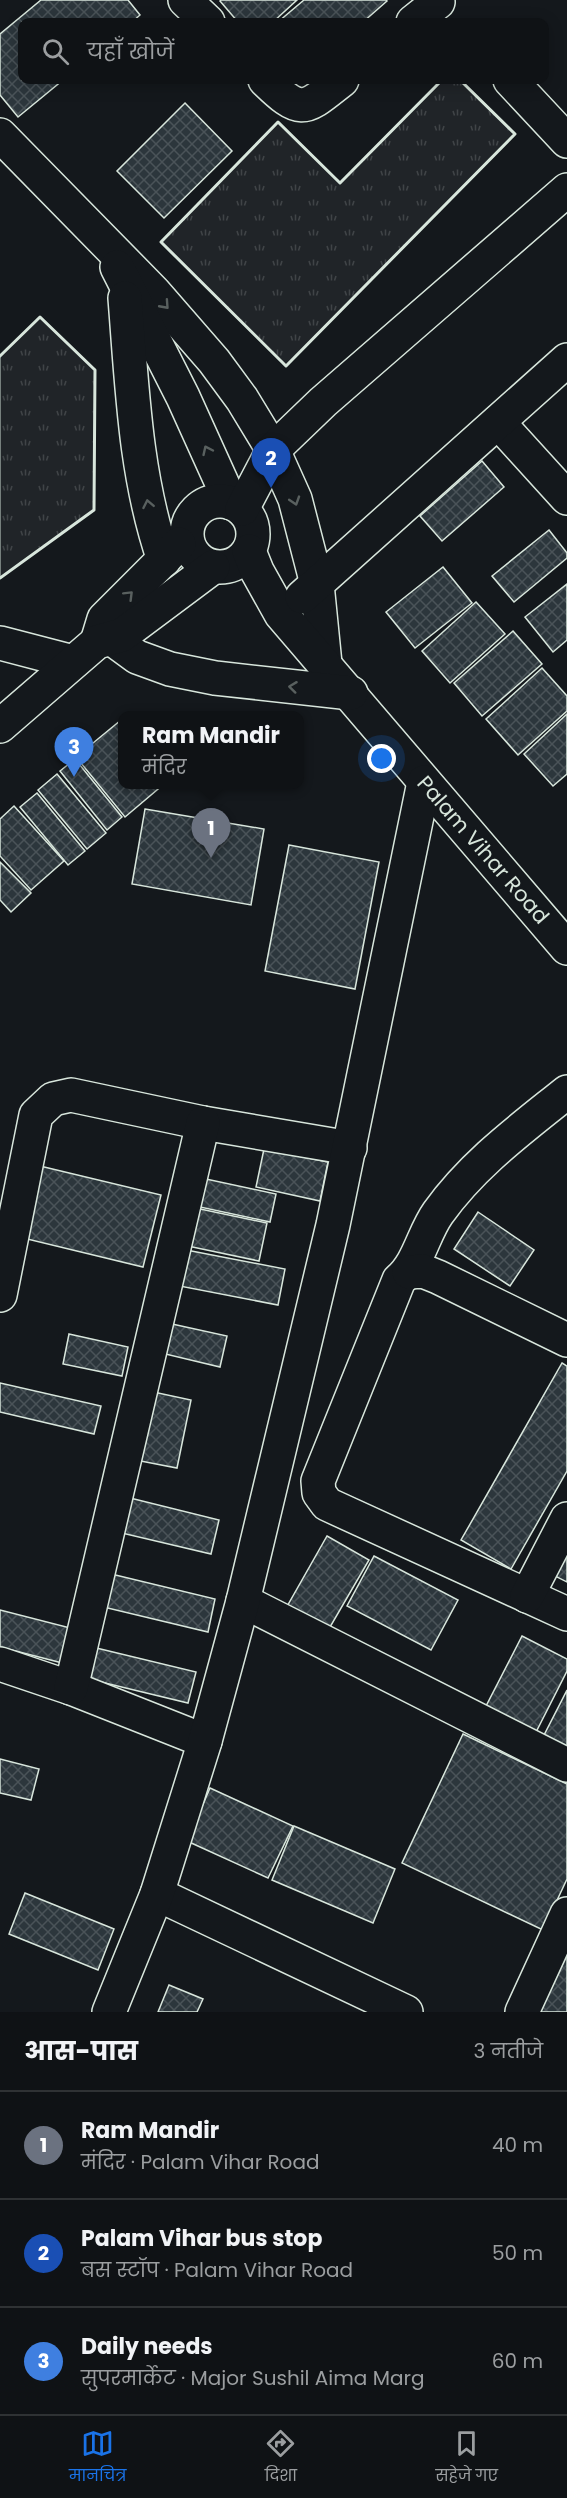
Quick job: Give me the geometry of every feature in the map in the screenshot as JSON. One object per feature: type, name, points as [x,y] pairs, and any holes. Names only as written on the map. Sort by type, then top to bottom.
[{"type":"street","points":[[185,0],[204,18]]},
{"type":"street","points":[[422,18],[444,8]]},
{"type":"street","points":[[270,84],[291,102],[302,106],[313,103],[337,84]]},
{"type":"street","points":[[514,84],[567,141]]},
{"type":"street","points":[[0,135],[109,249],[154,292],[207,353],[242,399],[273,450],[295,499],[317,584],[325,664]]},
{"type":"street","points":[[237,506],[273,450],[323,402],[567,190]]},
{"type":"street","points":[[0,726],[93,647],[122,635],[213,567],[234,564],[242,559],[249,551],[253,540],[253,529],[249,518],[237,506],[123,282],[109,249]]},
{"type":"street","points":[[123,282],[141,468],[152,525],[164,560]]},
{"type":"street","points":[[281,614],[567,360]]},
{"type":"street","points":[[498,422],[567,498]]},
{"type":"street","points":[[93,647],[104,619],[187,536],[193,516],[200,508],[210,503],[237,506]]},
{"type":"street","points":[[187,536],[190,548],[196,556],[213,567]]},
{"type":"street","name":"Palam Vihar Road","points":[[249,551],[257,571],[281,614],[567,948]]},
{"type":"street","points":[[0,643],[93,647],[137,657],[170,669],[214,678],[351,693]]},
{"type":"street","points":[[109,2012],[157,1894],[205,1741],[243,1601],[350,1148],[424,782]]},
{"type":"street","points":[[567,1092],[494,1152],[467,1179],[438,1214],[409,1272],[399,1280],[318,1480],[319,1493],[327,1504],[567,1614]]},
{"type":"street","points":[[0,1295],[36,1114],[53,1099],[71,1095],[203,1123],[350,1148]]},
{"type":"street","points":[[71,1688],[203,1123]]},
{"type":"street","points":[[409,1272],[423,1271],[438,1277],[567,1340]]},
{"type":"street","points":[[527,1596],[567,1519]]},
{"type":"street","points":[[243,1601],[567,1765]]},
{"type":"street","points":[[0,1664],[71,1688],[205,1741]]},
{"type":"street","points":[[157,1894],[406,2012]]},
{"type":"street","points":[[522,2012],[563,1932]]},
{"type":"green space","points":[[438,84],[464,84],[515,134],[286,366],[161,242],[278,122],[340,183]]},
{"type":"green space","points":[[40,317],[95,370],[94,510],[0,578],[0,356]]},
{"type":"building","points":[[41,0],[128,0],[140,15],[137,18],[19,18]]},
{"type":"building","points":[[297,0],[277,18],[235,18],[220,1]]},
{"type":"building","points":[[304,0],[387,1],[368,18],[283,18]]},
{"type":"building","points":[[18,19],[18,84],[58,84],[18,117],[0,95],[0,34]]},
{"type":"building","points":[[185,103],[232,151],[164,218],[117,171]]},
{"type":"building","points":[[482,461],[504,487],[442,541],[420,516]]},
{"type":"building","points":[[549,530],[567,553],[567,558],[514,602],[492,576]]},
{"type":"building","points":[[443,567],[472,603],[415,648],[386,612]]},
{"type":"building","points":[[567,584],[567,640],[553,652],[525,617]]},
{"type":"building","points":[[476,602],[505,634],[450,683],[422,651]]},
{"type":"building","points":[[513,631],[542,664],[482,716],[454,683]]},
{"type":"building","points":[[542,668],[567,696],[567,711],[518,755],[486,719]]},
{"type":"building","points":[[567,714],[567,774],[553,786],[524,754]]},
{"type":"building","points":[[118,722],[118,789],[158,789],[125,817],[76,757]]},
{"type":"building","points":[[75,759],[122,817],[107,830],[60,771]]},
{"type":"building","points":[[57,774],[106,833],[87,849],[38,790]]},
{"type":"building","points":[[37,793],[85,851],[68,865],[20,807]]},
{"type":"building","points":[[14,806],[64,861],[31,890],[0,856],[0,819]]},
{"type":"building","points":[[145,809],[264,829],[251,905],[132,884]]},
{"type":"building","points":[[289,845],[379,862],[355,989],[265,971]]},
{"type":"building","points":[[0,862],[31,893],[11,912],[0,900]]},
{"type":"building","points":[[264,1149],[328,1162],[320,1201],[256,1187]]},
{"type":"building","points":[[40,1166],[161,1195],[143,1267],[23,1238]]},
{"type":"building","points":[[192,1176],[276,1194],[270,1222],[186,1204]]},
{"type":"building","points":[[186,1206],[267,1223],[259,1261],[178,1244]]},
{"type":"building","points":[[478,1212],[534,1250],[510,1286],[454,1249]]},
{"type":"building","points":[[176,1248],[285,1269],[278,1305],[169,1284]]},
{"type":"building","points":[[163,1322],[227,1336],[220,1367],[157,1352]]},
{"type":"building","points":[[69,1334],[128,1347],[122,1376],[63,1364]]},
{"type":"building","points":[[562,1363],[567,1366],[567,1471],[511,1569],[461,1540]]},
{"type":"building","points":[[0,1383],[101,1406],[94,1434],[0,1412]]},
{"type":"building","points":[[144,1390],[191,1400],[177,1468],[130,1459]]},
{"type":"building","points":[[118,1495],[219,1520],[211,1554],[109,1530]]},
{"type":"building","points":[[567,1535],[567,1582],[547,1572]]},
{"type":"building","points":[[327,1536],[369,1560],[326,1634],[285,1610]]},
{"type":"building","points":[[374,1556],[458,1600],[431,1650],[347,1606]]},
{"type":"building","points":[[103,1572],[215,1599],[208,1632],[95,1605]]},
{"type":"building","points":[[0,1610],[82,1631],[74,1666],[0,1647]]},
{"type":"building","points":[[522,1636],[567,1659],[567,1671],[533,1738],[483,1712]]},
{"type":"building","points":[[84,1645],[196,1672],[188,1703],[76,1676]]},
{"type":"building","points":[[567,1690],[567,1757],[540,1743]]},
{"type":"building","points":[[463,1734],[567,1784],[567,1879],[543,1930],[402,1863]]},
{"type":"building","points":[[0,1759],[39,1769],[31,1800],[0,1793]]},
{"type":"building","points":[[210,1788],[293,1826],[268,1878],[187,1841]]},
{"type":"building","points":[[294,1826],[395,1869],[373,1923],[272,1880]]},
{"type":"building","points":[[25,1893],[114,1929],[98,1970],[9,1934]]},
{"type":"building","points":[[553,1950],[567,1955],[567,2012],[536,2012]]},
{"type":"building","points":[[169,1985],[203,1999],[197,2012],[158,2012]]},
{"type":"wall","points":[[438,84],[340,183],[278,122],[161,242],[286,366],[515,134],[464,84]]},
{"type":"wall","points":[[0,356],[40,317],[95,370],[94,510],[0,578]]},
{"type":"place","name":"Palam Vihar bus stop","points":[[271,488]]},
{"type":"place","name":"Daily needs","points":[[74,777]]},
{"type":"place","name":"Ram Mandir","points":[[211,858]]}]
